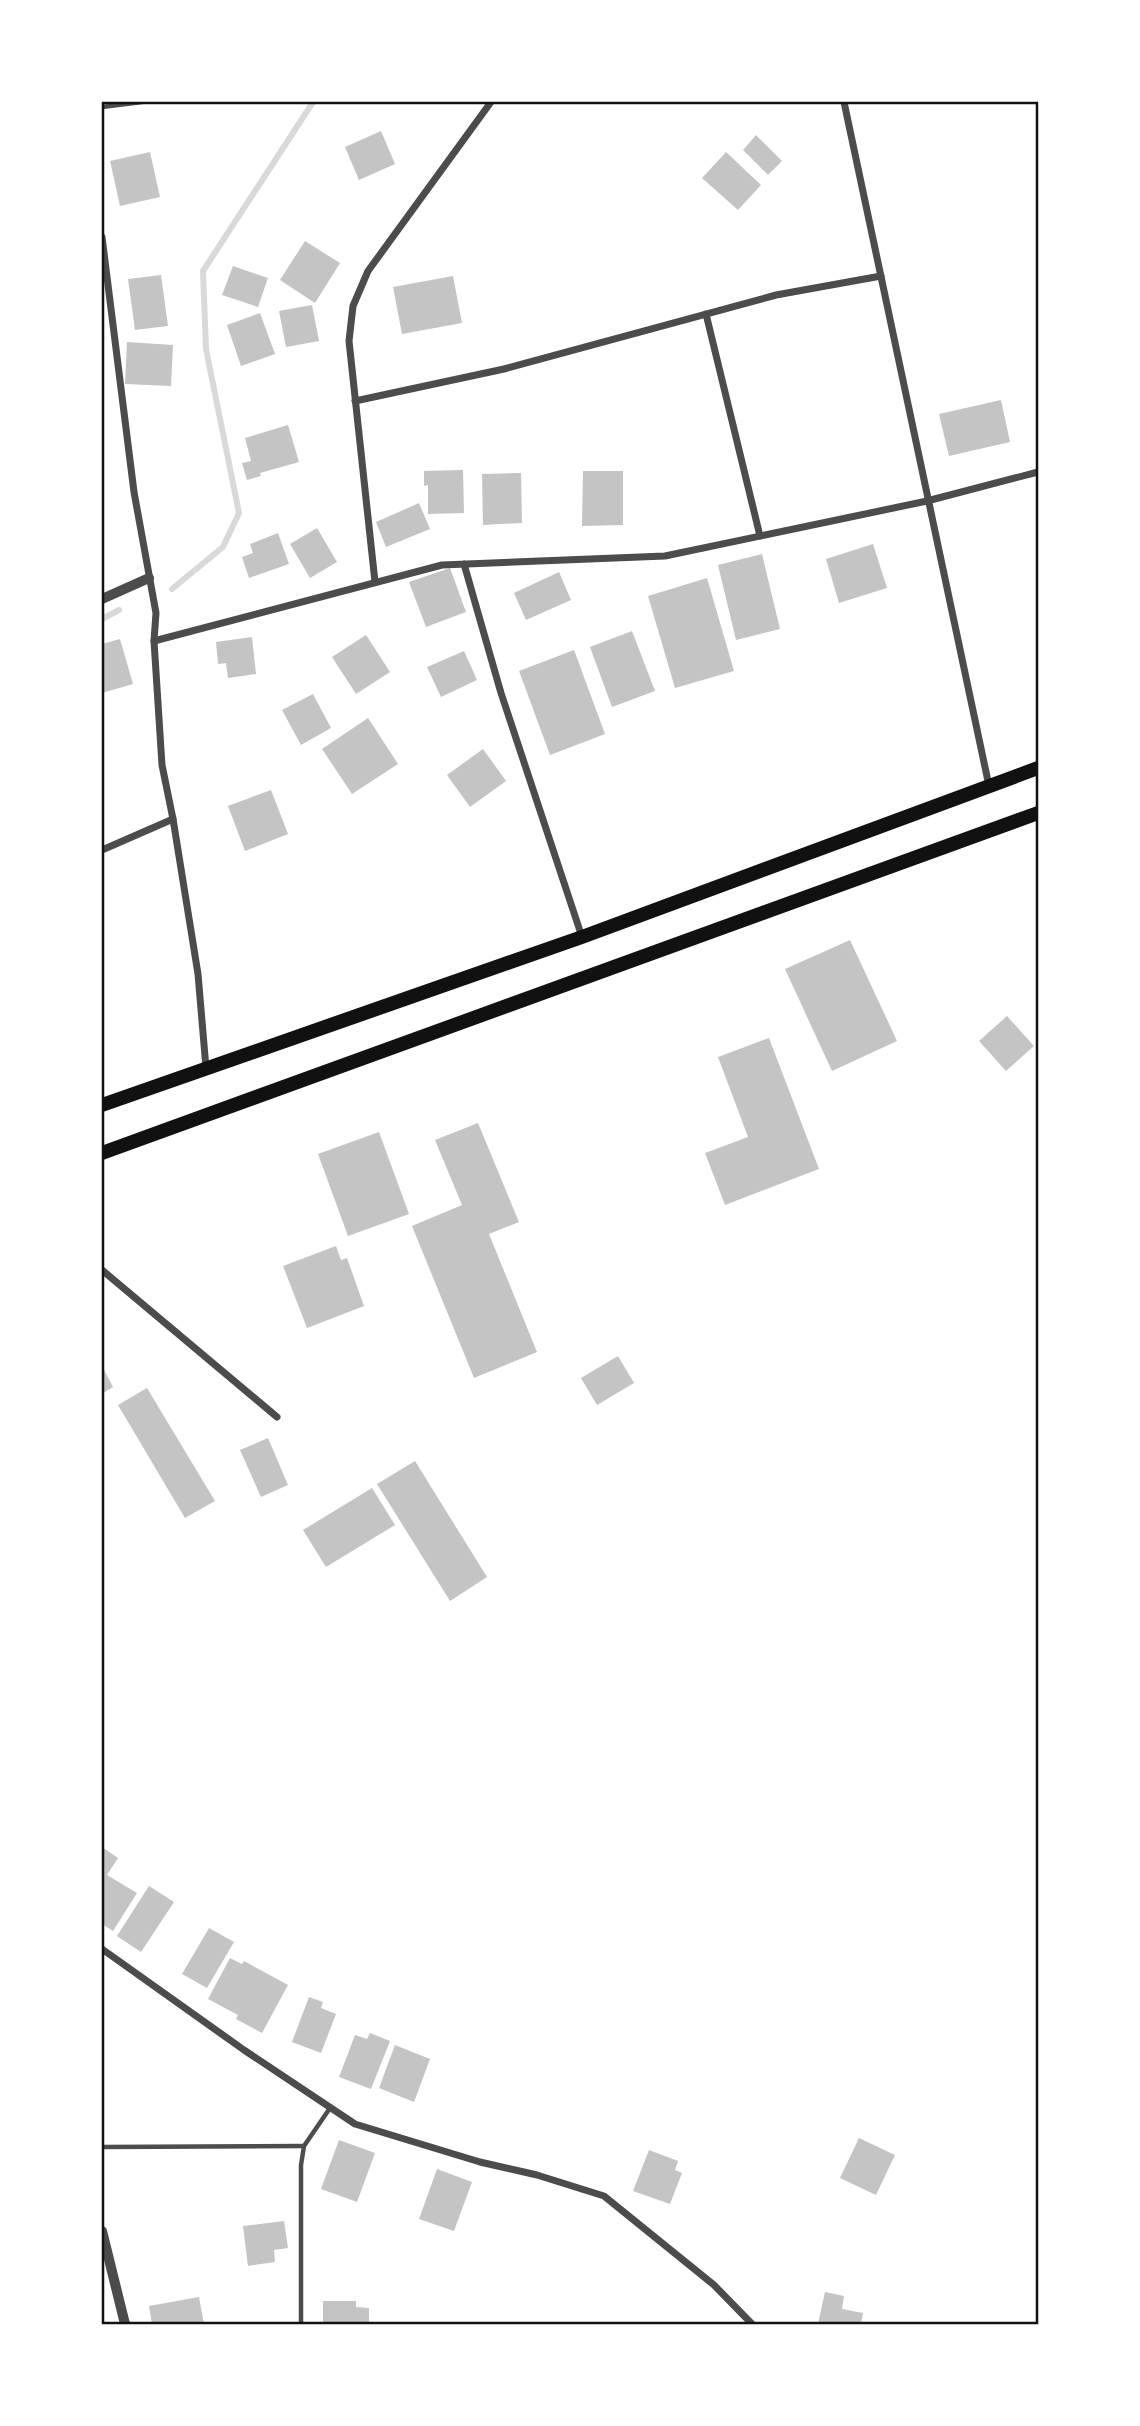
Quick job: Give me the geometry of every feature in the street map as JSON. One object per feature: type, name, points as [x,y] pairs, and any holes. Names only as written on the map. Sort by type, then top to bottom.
[{"type":"highway","points":[[102,1105],[582,937],[1038,768]]},
{"type":"highway","points":[[102,1153],[1038,813]]},
{"type":"street","points":[[375,582],[349,341],[354,306],[368,271],[491,102]]},
{"type":"street","points":[[844,102],[989,786]]},
{"type":"street","points":[[102,237],[134,492],[156,613],[154,641],[162,765],[198,974],[206,1068]]},
{"type":"street","points":[[355,401],[504,369],[776,295],[881,276]]},
{"type":"street","points":[[706,314],[760,536]]},
{"type":"street","points":[[154,641],[442,565],[666,556],[928,501],[1038,472]]},
{"type":"street","points":[[464,564],[500,693],[582,937]]},
{"type":"street","points":[[102,599],[149,578]]},
{"type":"street","points":[[102,850],[173,819]]},
{"type":"street","points":[[102,1270],[277,1417]]},
{"type":"street","points":[[102,1949],[244,2050],[355,2124],[604,2196],[714,2285],[752,2325]]},
{"type":"street","points":[[102,2231],[125,2325]]},
{"type":"lane","points":[[102,107],[142,102]]},
{"type":"lane","points":[[301,2325],[301,2165],[304,2146],[330,2108]]},
{"type":"lane","points":[[102,2147],[304,2146]]},
{"type":"building","points":[[381,131],[395,164],[359,180],[345,147]]},
{"type":"building","points":[[756,135],[782,161],[768,175],[743,150]]},
{"type":"building","points":[[150,152],[160,197],[120,206],[110,161]]},
{"type":"building","points":[[726,152],[761,185],[738,210],[702,178]]},
{"type":"building","points":[[305,241],[340,263],[315,303],[280,280]]},
{"type":"building","points":[[233,266],[268,278],[258,307],[222,295]]},
{"type":"building","points":[[161,275],[168,326],[135,330],[128,279]]},
{"type":"building","points":[[453,276],[462,323],[402,334],[393,287]]},
{"type":"building","points":[[312,305],[319,341],[286,347],[279,311]]},
{"type":"building","points":[[260,313],[275,354],[241,366],[227,325]]},
{"type":"building","points":[[127,342],[173,345],[171,386],[125,384]]},
{"type":"building","points":[[1001,400],[1010,442],[949,456],[939,414]]},
{"type":"building","points":[[288,425],[299,462],[260,473],[261,476],[247,480],[242,463],[251,461],[245,438]]},
{"type":"building","points":[[463,470],[464,513],[428,514],[428,485],[424,486],[424,471]]},
{"type":"building","points":[[583,471],[623,471],[623,525],[582,526]]},
{"type":"building","points":[[521,473],[522,523],[483,525],[482,474]]},
{"type":"building","points":[[419,503],[430,529],[386,547],[376,522]]},
{"type":"building","points":[[317,528],[337,562],[310,578],[290,544]]},
{"type":"building","points":[[278,533],[289,564],[249,578],[242,557],[253,553],[250,544]]},
{"type":"building","points":[[873,544],[887,588],[839,603],[826,559]]},
{"type":"building","points":[[762,554],[780,629],[736,640],[718,565]]},
{"type":"building","points":[[450,568],[466,612],[426,627],[409,582]]},
{"type":"building","points":[[559,572],[571,600],[526,620],[514,593]]},
{"type":"building","points":[[707,578],[734,671],[675,688],[648,596]]},
{"type":"building","points":[[632,631],[655,691],[612,707],[590,647]]},
{"type":"building","points":[[366,635],[390,672],[356,694],[332,657]]},
{"type":"building","points":[[252,637],[256,674],[228,678],[226,663],[218,664],[216,642]]},
{"type":"building","points":[[120,639],[133,684],[102,693],[102,644]]},
{"type":"building","points":[[574,650],[605,734],[550,755],[519,671]]},
{"type":"building","points":[[464,651],[477,680],[441,697],[427,667]]},
{"type":"building","points":[[313,694],[331,728],[301,745],[282,710]]},
{"type":"building","points":[[368,718],[398,764],[352,794],[322,749]]},
{"type":"building","points":[[483,749],[506,781],[470,807],[447,775]]},
{"type":"building","points":[[271,790],[288,834],[245,851],[228,806]]},
{"type":"building","points":[[850,940],[897,1041],[832,1071],[785,969]]},
{"type":"building","points":[[1007,1016],[1034,1046],[1006,1071],[979,1041]]},
{"type":"building","points":[[769,1038],[819,1169],[725,1205],[705,1153],[748,1137],[718,1057]]},
{"type":"building","points":[[478,1123],[519,1222],[489,1234],[537,1352],[474,1378],[412,1226],[462,1205],[435,1140]]},
{"type":"building","points":[[379,1132],[409,1214],[348,1236],[318,1154]]},
{"type":"building","points":[[336,1246],[341,1260],[347,1258],[364,1306],[307,1328],[283,1266]]},
{"type":"building","points":[[618,1356],[634,1383],[597,1405],[581,1378]]},
{"type":"building","points":[[102,1366],[113,1387],[102,1394]]},
{"type":"building","points":[[147,1388],[215,1501],[185,1518],[118,1405]]},
{"type":"building","points":[[268,1438],[288,1485],[261,1497],[240,1450]]},
{"type":"building","points":[[415,1461],[487,1577],[450,1601],[377,1484]]},
{"type":"building","points":[[372,1488],[395,1525],[326,1567],[303,1530]]},
{"type":"building","points":[[102,1847],[118,1858],[107,1875],[137,1893],[113,1931],[102,1924]]},
{"type":"building","points":[[149,1886],[174,1902],[141,1952],[117,1936]]},
{"type":"building","points":[[209,1928],[234,1942],[207,1988],[182,1974]]},
{"type":"building","points":[[230,1958],[242,1964],[244,1961],[288,1985],[262,2033],[236,2019],[238,2015],[208,1999]]},
{"type":"building","points":[[309,1997],[323,2002],[321,2008],[336,2014],[321,2053],[292,2042]]},
{"type":"building","points":[[370,2033],[390,2041],[371,2089],[339,2077],[355,2035],[367,2039]]},
{"type":"building","points":[[395,2045],[430,2059],[414,2102],[379,2088]]},
{"type":"building","points":[[859,2138],[895,2155],[876,2195],[840,2178]]},
{"type":"building","points":[[339,2140],[375,2153],[357,2202],[321,2189]]},
{"type":"building","points":[[649,2150],[678,2161],[675,2170],[682,2173],[670,2204],[633,2191]]},
{"type":"building","points":[[437,2169],[472,2182],[454,2231],[419,2219]]},
{"type":"building","points":[[284,2221],[288,2248],[274,2250],[275,2262],[248,2266],[243,2226]]},
{"type":"building","points":[[825,2292],[844,2296],[842,2309],[863,2313],[861,2324],[818,2324]]},
{"type":"building","points":[[199,2297],[204,2324],[152,2324],[149,2306]]},
{"type":"building","points":[[323,2301],[356,2301],[356,2307],[369,2308],[369,2324],[323,2324]]},
{"type":"waterway","points":[[172,589],[223,547],[239,513],[206,349],[203,271],[313,102]]},
{"type":"waterway","points":[[102,619],[119,610]]}]
